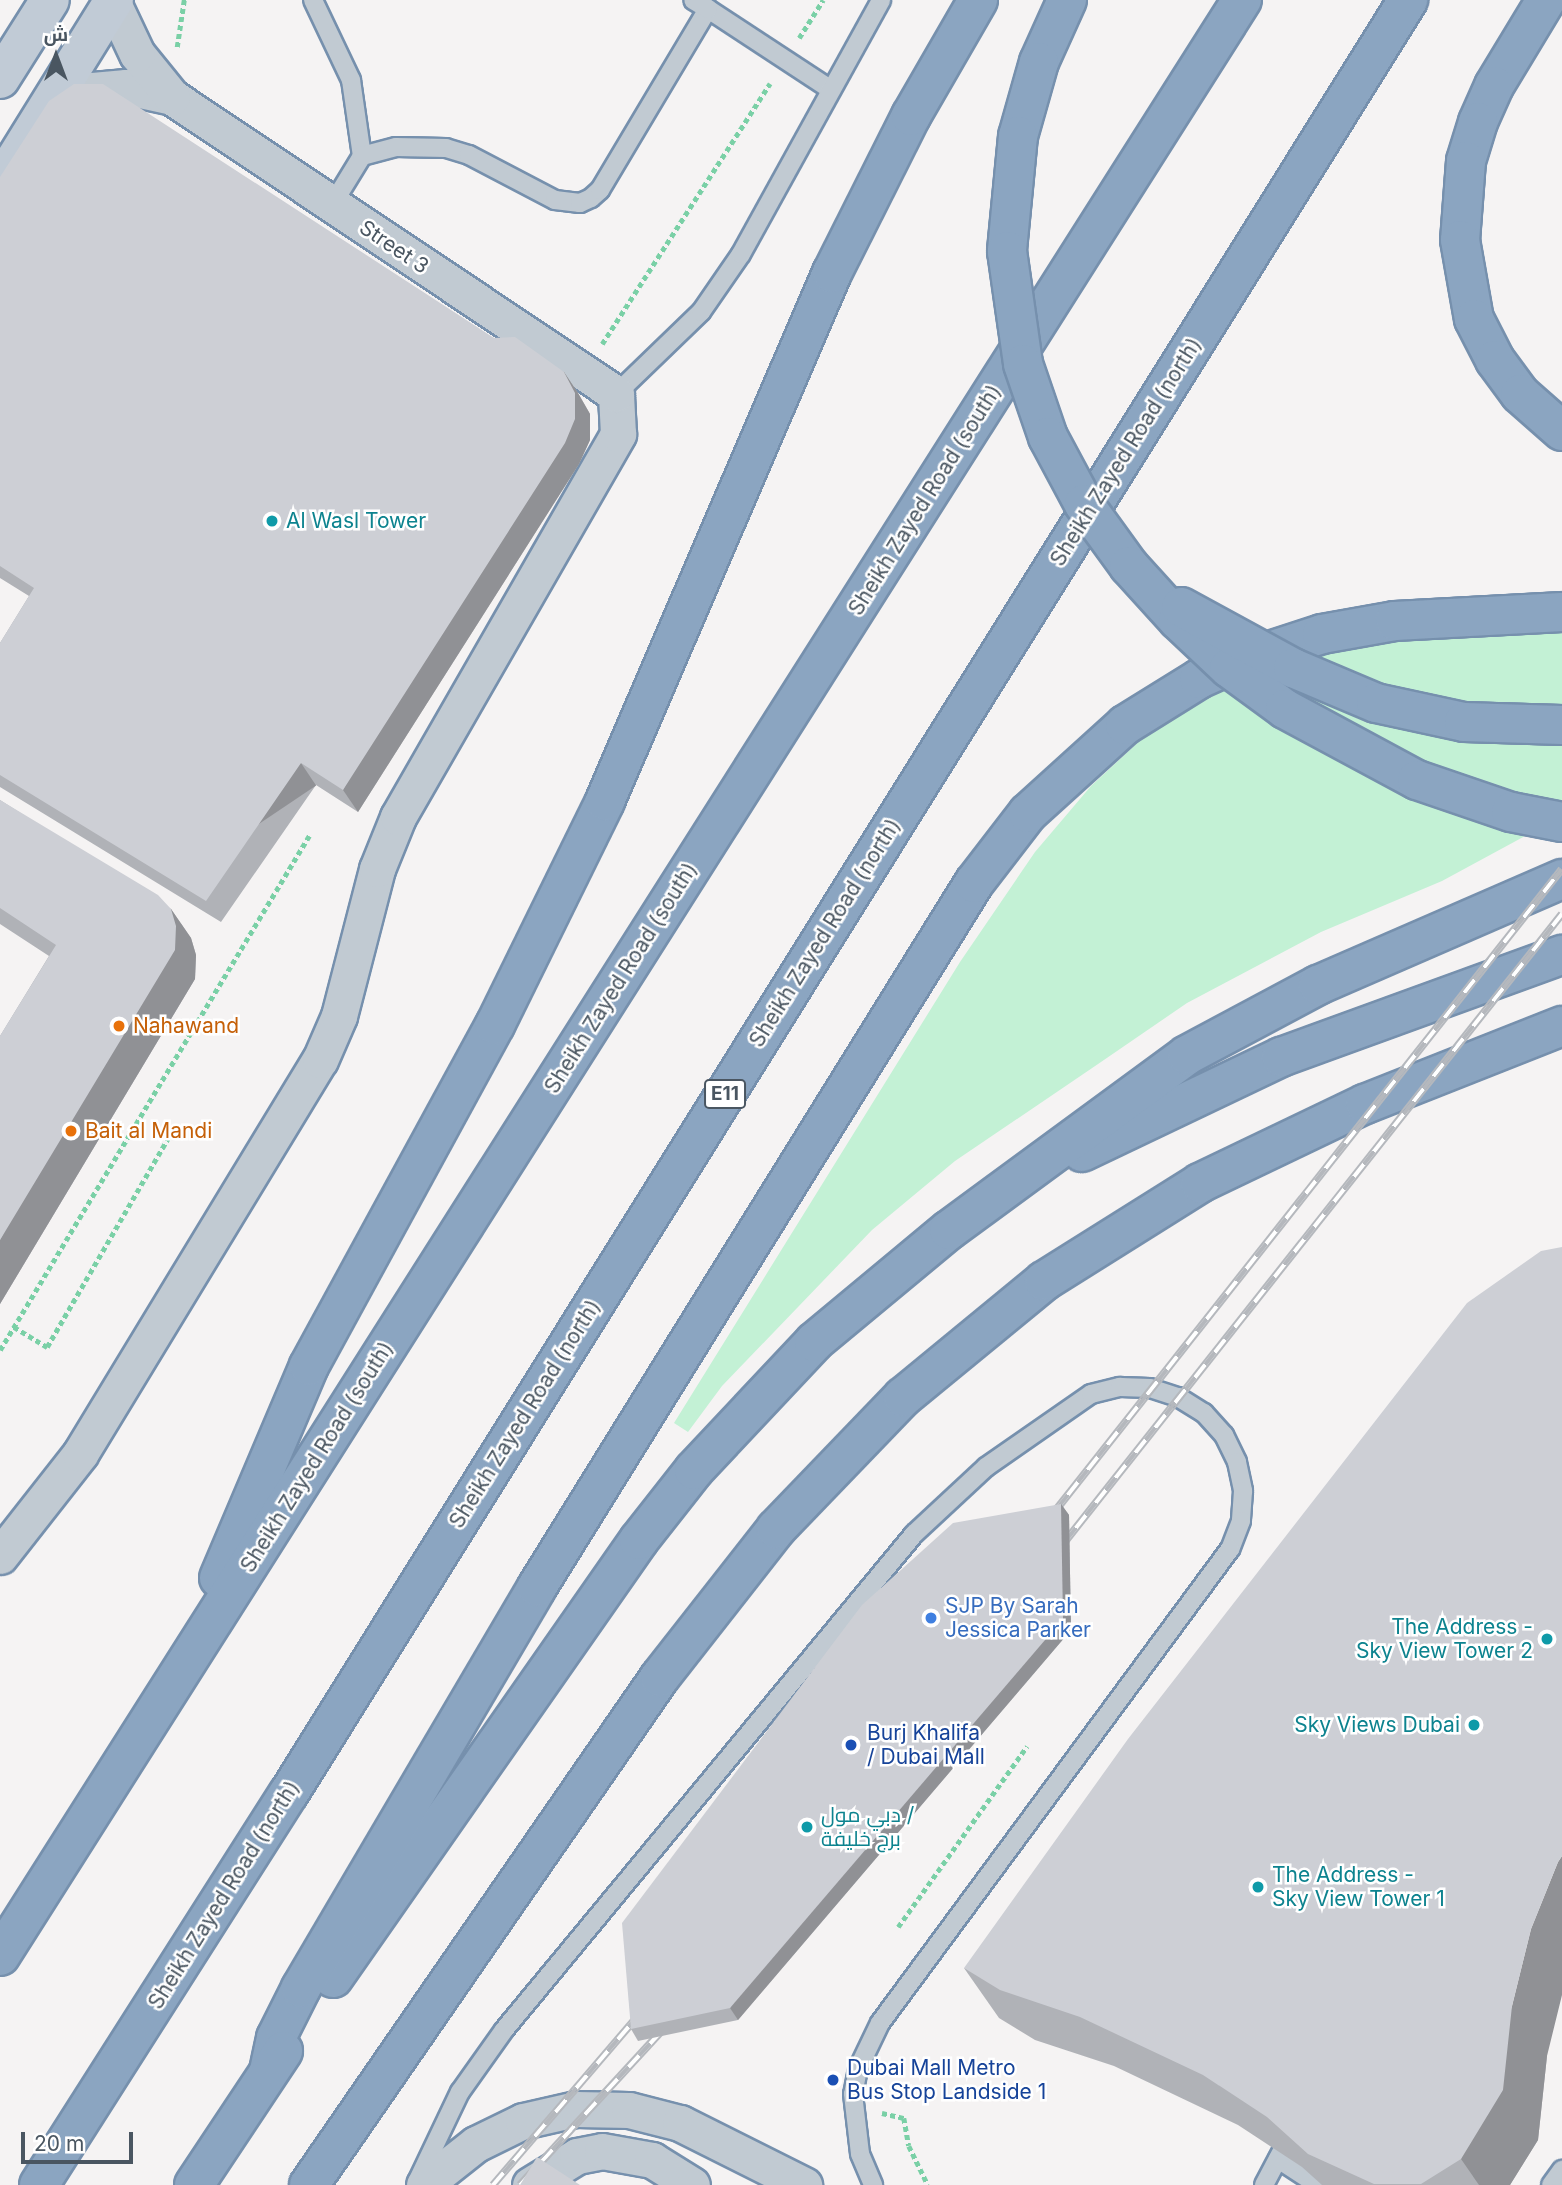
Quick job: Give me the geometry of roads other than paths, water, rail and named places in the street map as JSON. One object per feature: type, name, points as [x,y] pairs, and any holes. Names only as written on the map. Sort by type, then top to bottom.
[{"type":"highway","points":[[954,39],[967,0]]},
{"type":"highway","points":[[180,1674],[309,1366],[495,1025],[558,901],[657,686],[832,274],[954,39],[978,0]]},
{"type":"highway","points":[[1067,0],[1039,62],[1018,136],[1008,212],[1012,301],[1031,389],[1065,471],[1105,536],[1154,594],[1229,667],[1327,735],[1440,789],[1511,812],[1562,822]]},
{"type":"highway","name":"Sheikh Zayed Road (south)","points":[[0,1956],[1242,0]]},
{"type":"highway","name":"Sheikh Zayed Road (north)","points":[[39,2185],[296,1781],[1408,0]]},
{"type":"highway","points":[[1546,0],[1494,86],[1466,161],[1460,240],[1474,319],[1520,394],[1562,431]]},
{"type":"highway","points":[[1154,594],[1293,667],[1376,703],[1464,722],[1562,725]]},
{"type":"highway","points":[[269,2071],[276,2038],[300,1988],[537,1587],[974,883],[1028,813],[1125,725],[1199,679],[1249,657],[1322,634],[1395,621],[1562,612]]},
{"type":"highway","points":[[194,2185],[269,2071],[639,1540],[694,1470],[814,1342],[880,1284],[1126,1097],[1252,1017],[1562,879]]},
{"type":"highway","points":[[1008,1189],[1281,1057],[1562,955]]},
{"type":"highway","points":[[309,2185],[660,1677],[776,1529],[903,1396],[1044,1281],[1132,1223],[1281,1141],[1451,1069],[1562,1026]]},
{"type":"main road","points":[[0,79],[50,0]]},
{"type":"main road","points":[[0,184],[114,1]]},
{"type":"street","name":"Street 3","points":[[114,1],[137,54],[172,97],[583,374],[617,394]]},
{"type":"street","name":"Street 3","points":[[57,93],[126,87],[172,97]]},
{"type":"street","points":[[0,1556],[87,1442],[320,1060],[339,1016],[377,869],[398,817],[616,442],[617,394]]},
{"type":"street","points":[[424,2185],[476,2144],[523,2121],[576,2109],[629,2110],[680,2123],[804,2185]]},
{"type":"street","points":[[530,2185],[577,2156],[602,2151],[628,2152],[652,2160],[692,2185]]},
{"type":"lane","points":[[313,0],[351,79],[362,156],[332,205]]},
{"type":"lane","points":[[617,394],[716,291],[741,254],[881,0]]},
{"type":"lane","points":[[362,156],[396,147],[446,148],[469,155],[555,200],[579,203],[600,190],[701,5],[830,89]]},
{"type":"lane","points":[[416,2185],[460,2092],[504,2030],[923,1526],[986,1467],[1091,1394],[1120,1387],[1150,1388],[1178,1397],[1204,1413],[1224,1435],[1237,1462],[1243,1491],[1241,1521],[1230,1549],[880,2023],[859,2069],[853,2119],[860,2154],[873,2185]]},
{"type":"lane","points":[[1264,2185],[1302,2112]]},
{"type":"lane","points":[[1278,2159],[1318,2185]]},
{"type":"lane","points":[[1551,2185],[1562,2170]]},
{"type":"railway","points":[[1048,1520],[1562,869]]},
{"type":"railway","points":[[1056,1553],[1562,914]]},
{"type":"railway","points":[[493,2185],[642,2011]]},
{"type":"railway","points":[[520,2185],[669,2023]]},
{"type":"place","name":"Al Wasl Tower","points":[[272,521]]},
{"type":"place","name":"Nahawand","points":[[119,1026]]},
{"type":"place","name":"Bait al Mandi","points":[[71,1131]]},
{"type":"place","name":"SJP By Sarah Jessica Parker","points":[[931,1618]]},
{"type":"place","name":"The Address - Sky View Tower 2","points":[[1547,1639]]},
{"type":"place","name":"Sky Views Dubai","points":[[1474,1725]]},
{"type":"place","name":"Burj Khalifa / Dubai Mall","points":[[851,1745]]},
{"type":"place","name":"دبي مول / برج خليفة","points":[[807,1827]]},
{"type":"place","name":"The Address - Sky View Tower 1","points":[[1258,1887]]},
{"type":"place","name":"Dubai Mall Metro Bus Stop Landside 1","points":[[833,2080]]}]
